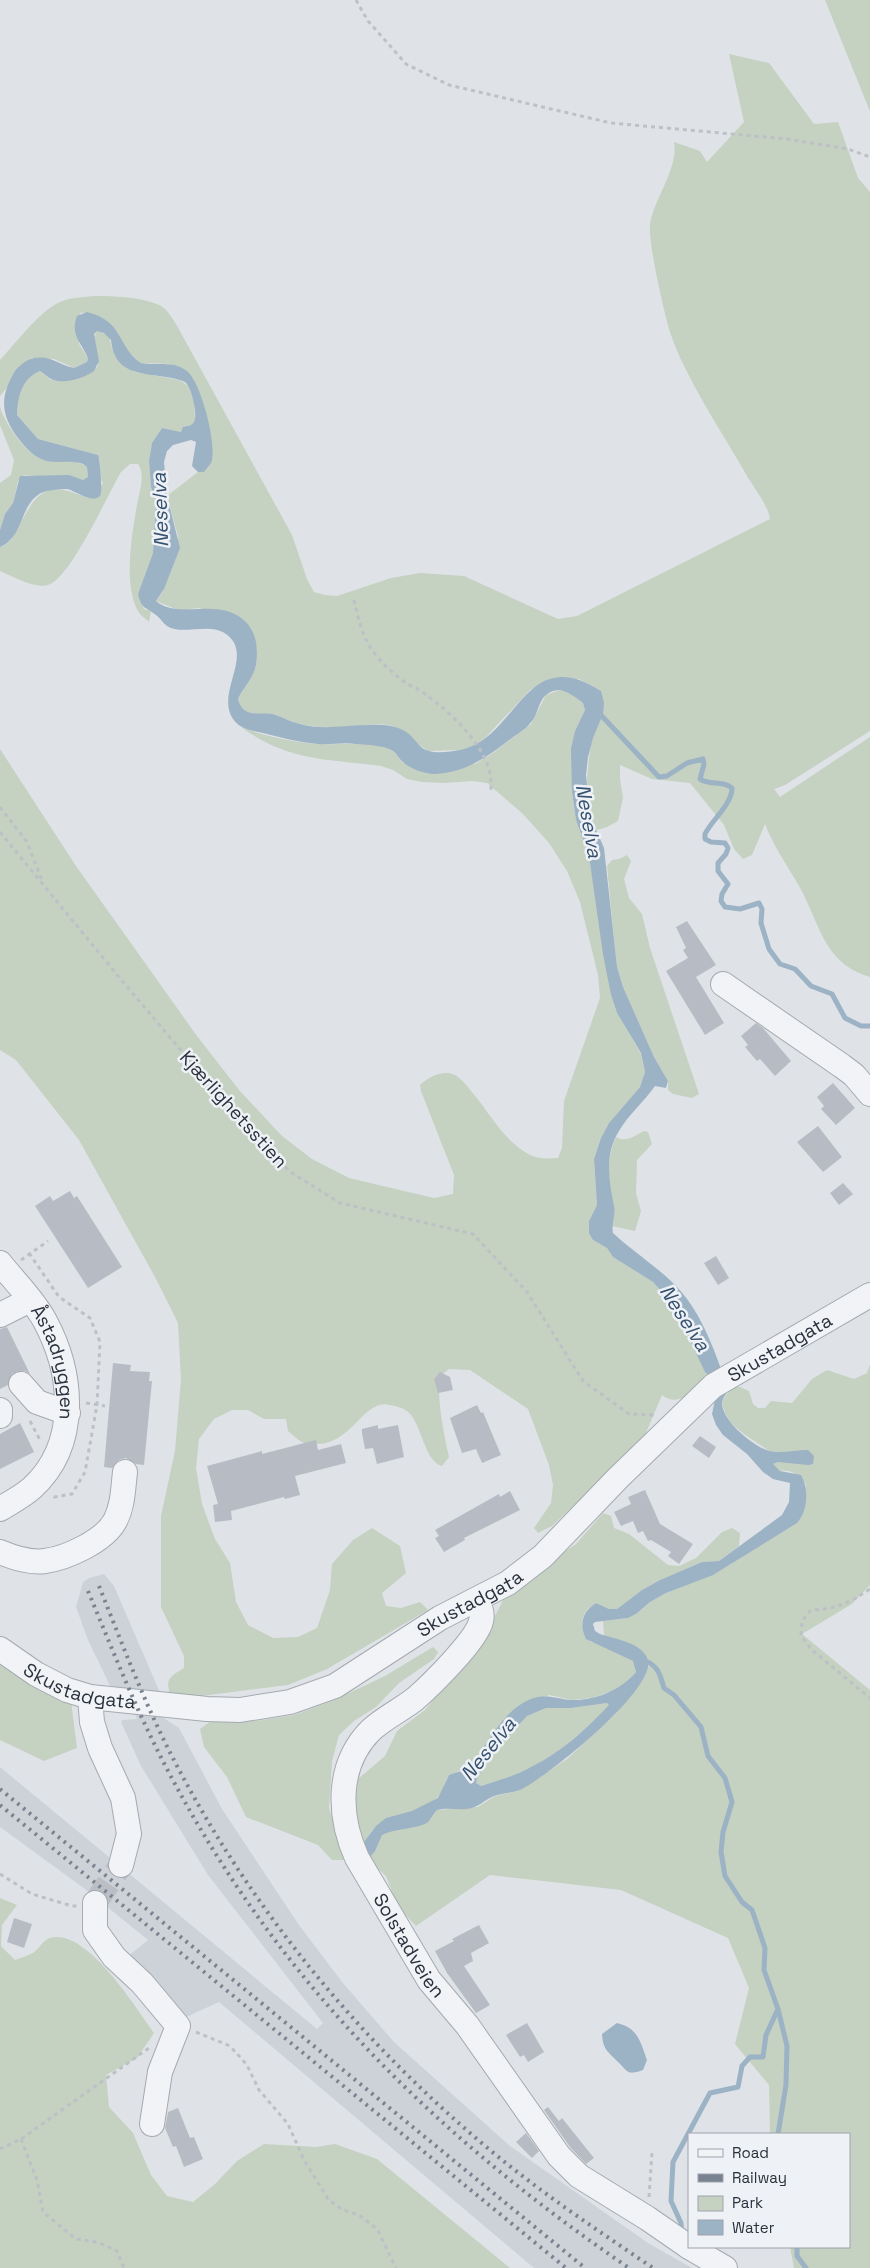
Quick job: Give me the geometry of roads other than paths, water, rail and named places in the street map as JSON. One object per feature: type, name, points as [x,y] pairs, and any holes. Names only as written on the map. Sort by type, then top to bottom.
[{"type":"street","points":[[723,984],[842,1066],[870,1094]]},
{"type":"street","name":"Åstadryggen","points":[[0,1509],[32,1488],[53,1462],[60,1445],[68,1413],[66,1374],[44,1319],[30,1300],[2,1270]]},
{"type":"street","name":"Skustadgata","points":[[0,1649],[36,1674],[67,1690],[90,1697],[207,1709],[240,1710],[290,1702],[335,1686],[440,1618],[508,1583],[543,1556],[680,1415],[720,1381],[870,1295]]},
{"type":"street","points":[[0,1315],[30,1300]]},
{"type":"street","points":[[21,1384],[37,1402],[68,1413]]},
{"type":"street","points":[[0,1410],[0,1416]]},
{"type":"street","points":[[0,1552],[19,1559],[45,1561],[86,1548],[114,1523],[121,1509],[125,1472]]},
{"type":"street","name":"Solstadveien","points":[[476,1600],[480,1607],[482,1622],[464,1648],[415,1699],[371,1731],[353,1759],[345,1780],[342,1799],[351,1845],[429,1980],[467,2025],[559,2156],[579,2176],[647,2218],[688,2246]]},
{"type":"street","points":[[90,1697],[92,1722],[100,1748],[123,1798],[129,1834],[121,1865]]},
{"type":"street","points":[[95,1903],[95,1930],[114,1957],[142,1983],[176,2032],[160,2072],[152,2124]]},
{"type":"street","name":"Solstadveien","points":[[691,2248],[724,2268]]},
{"type":"water","name":"Neselva","points":[[87,312],[99,316],[114,328],[133,357],[141,363],[170,364],[182,368],[192,377],[198,388],[207,415],[213,455],[211,463],[204,472],[198,472],[192,466],[196,442],[191,440],[173,445],[167,451],[164,462],[167,496],[180,548],[164,589],[156,601],[161,605],[172,608],[226,611],[245,621],[255,639],[257,651],[255,669],[238,699],[240,705],[247,712],[272,714],[296,723],[312,726],[390,726],[405,731],[426,750],[443,752],[460,750],[480,742],[496,729],[523,698],[538,685],[555,678],[575,679],[601,691],[604,703],[603,714],[593,738],[586,775],[590,816],[604,848],[617,967],[623,987],[654,1057],[668,1081],[666,1088],[655,1086],[627,1119],[614,1140],[609,1168],[614,1209],[613,1233],[672,1282],[691,1305],[713,1347],[728,1390],[722,1403],[723,1410],[733,1425],[755,1444],[769,1451],[808,1450],[814,1456],[813,1464],[808,1465],[778,1462],[773,1464],[780,1471],[801,1475],[804,1481],[806,1493],[805,1506],[797,1523],[713,1575],[666,1593],[628,1618],[595,1622],[593,1624],[595,1631],[600,1634],[640,1649],[648,1660],[646,1674],[635,1691],[597,1732],[552,1769],[520,1790],[494,1796],[471,1808],[437,1810],[428,1822],[424,1824],[382,1835],[375,1851],[368,1859],[350,1868],[345,1860],[361,1848],[376,1826],[386,1818],[412,1811],[438,1798],[449,1775],[472,1766],[503,1720],[517,1707],[539,1697],[571,1700],[589,1699],[615,1689],[630,1678],[636,1672],[633,1661],[586,1639],[582,1623],[588,1610],[596,1603],[609,1609],[617,1609],[642,1590],[660,1580],[702,1562],[719,1561],[782,1515],[789,1502],[790,1483],[773,1479],[763,1472],[747,1454],[723,1435],[716,1425],[712,1414],[716,1395],[711,1377],[705,1372],[672,1303],[653,1282],[613,1257],[607,1248],[593,1240],[589,1233],[589,1221],[597,1205],[594,1159],[601,1138],[609,1123],[640,1087],[645,1072],[641,1053],[617,1013],[611,995],[589,856],[576,820],[572,792],[571,749],[575,731],[585,710],[583,703],[566,692],[556,690],[551,692],[543,698],[534,718],[528,726],[494,751],[466,767],[435,774],[422,772],[410,767],[393,751],[385,748],[351,743],[323,744],[304,742],[250,730],[239,725],[233,719],[228,697],[236,663],[237,652],[234,643],[226,634],[212,629],[180,630],[167,626],[144,607],[138,594],[153,553],[156,500],[151,487],[149,461],[152,443],[162,428],[181,432],[183,427],[193,423],[195,408],[192,395],[188,385],[183,381],[138,372],[123,365],[113,351],[111,340],[104,333],[97,331],[94,334],[99,361],[94,371],[69,381],[58,381],[49,378],[40,371],[34,374],[22,389],[17,415],[38,439],[98,455],[101,475],[100,496],[92,499],[67,489],[50,490],[41,493],[29,505],[14,536],[0,547],[0,530],[5,514],[13,503],[20,476],[69,475],[83,480],[88,477],[87,467],[83,464],[46,461],[31,453],[12,429],[5,413],[4,405],[10,380],[15,371],[28,360],[40,357],[46,358],[74,368],[87,362],[88,358],[77,338],[75,323],[77,316]],"holes":[[[607,1703],[609,1705],[573,1739],[542,1761],[507,1778],[481,1786],[476,1783],[477,1778],[492,1754],[527,1716],[546,1708],[571,1708]]]},
{"type":"water","points":[[617,2023],[630,2028],[637,2036],[647,2060],[643,2070],[633,2073],[628,2072],[606,2049],[602,2034]]},
{"type":"waterway","points":[[599,713],[659,777],[667,776],[687,763],[703,759],[704,764],[700,779],[724,784],[732,788],[729,800],[705,834],[705,839],[711,842],[725,843],[728,848],[726,854],[718,863],[718,871],[728,884],[722,894],[721,901],[725,907],[740,909],[759,903],[762,909],[761,923],[769,949],[780,964],[795,969],[811,986],[832,994],[845,1018],[861,1026],[870,1026]]},
{"type":"waterway","points":[[643,1660],[655,1667],[660,1674],[664,1688],[674,1695],[701,1727],[708,1756],[725,1778],[732,1802],[723,1832],[721,1852],[725,1876],[742,1902],[752,1910],[765,1948],[764,1970],[778,2009],[787,2046],[786,2085],[778,2133]]},
{"type":"waterway","points":[[689,2133],[710,2093],[738,2087],[742,2066],[750,2057],[763,2057],[766,2035],[778,2009]]},
{"type":"waterway","points":[[682,2234],[681,2223],[671,2201],[673,2162],[688,2134]]},
{"type":"waterway","points":[[797,2248],[797,2256],[806,2268]]},
{"type":"tunnel","points":[[95,1903],[121,1865]]},
{"type":"railway","points":[[99,1586],[155,1721],[207,1820],[277,1926],[316,1976],[402,2070],[496,2155],[534,2185],[653,2268]]},
{"type":"railway","points":[[88,1591],[135,1703],[167,1769],[211,1846],[258,1918],[310,1985],[366,2048],[426,2107],[490,2163],[557,2217],[629,2268]]},
{"type":"railway","points":[[0,1789],[585,2268]]},
{"type":"railway","points":[[0,1805],[566,2268]]}]
